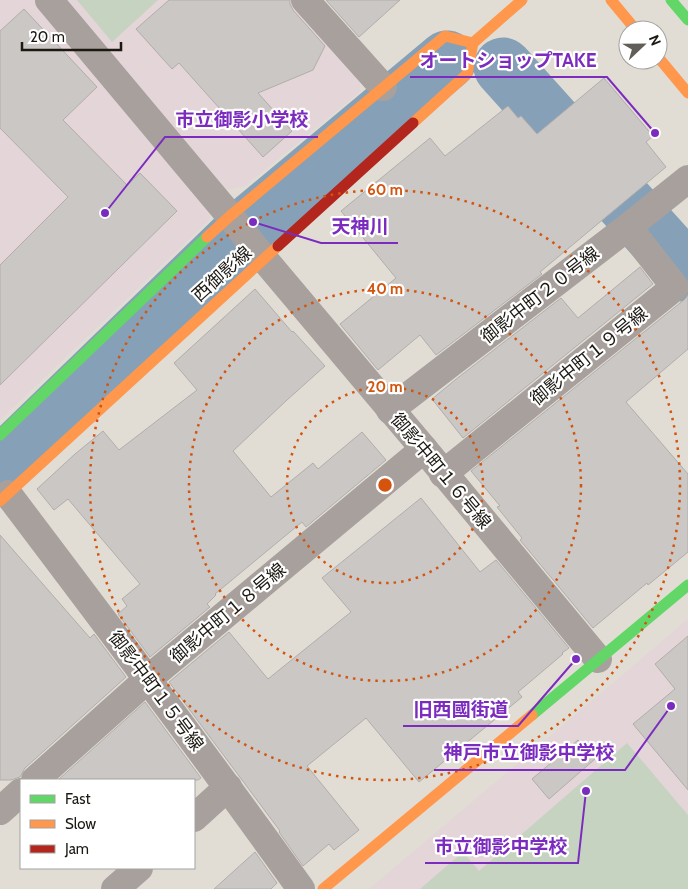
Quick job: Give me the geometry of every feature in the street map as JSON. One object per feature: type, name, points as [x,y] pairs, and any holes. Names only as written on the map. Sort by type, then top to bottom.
[{"type":"main road","points":[[473,43],[522,0]]},
{"type":"main road","points":[[611,0],[628,20]]},
{"type":"main road","points":[[670,0],[688,20]]},
{"type":"main road","name":"西御影線","points":[[0,435],[246,236],[467,74],[473,43],[445,36],[383,87],[246,236],[4,498]]},
{"type":"main road","points":[[668,69],[688,93]]},
{"type":"main road","points":[[323,889],[688,585]]},
{"type":"street","name":"御影中町１６号線","points":[[49,0],[598,659]]},
{"type":"street","points":[[305,0],[383,87]]},
{"type":"street","name":"御影中町２０号線","points":[[390,410],[688,179]]},
{"type":"street","name":"御影中町１９号線","points":[[443,474],[675,287],[636,221]]},
{"type":"street","name":"御影中町１８号線","points":[[36,779],[148,679],[424,449]]},
{"type":"street","name":"御影中町１５号線","points":[[4,498],[148,679],[228,786],[301,889]]},
{"type":"street","points":[[195,817],[228,786]]},
{"type":"street","points":[[0,811],[20,793]]},
{"type":"street","points":[[116,889],[138,869]]},
{"type":"shaded area","points":[[0,0],[37,0],[212,206],[210,219],[0,420]]},
{"type":"shaded area","points":[[64,0],[293,0],[360,74],[360,92],[244,187],[226,190]]},
{"type":"shaded area","points":[[688,619],[688,889],[369,889],[601,693]]},
{"type":"green space","points":[[77,0],[158,0],[112,42]]},
{"type":"green space","points":[[627,743],[688,815],[688,889],[420,889],[463,852],[479,871]]},
{"type":"building","points":[[169,0],[290,0],[293,10],[325,46],[313,70],[258,93],[292,131],[263,157],[179,63],[172,69],[136,29]]},
{"type":"building","points":[[326,0],[400,0],[359,37]]},
{"type":"building","points":[[24,9],[97,87],[63,120],[127,185],[140,173],[177,211],[0,385],[0,265],[68,197],[0,128],[0,31]]},
{"type":"building","points":[[604,78],[653,136],[646,142],[666,167],[540,272],[542,274],[436,355],[420,335],[378,370],[340,324],[396,278],[341,211],[430,138],[445,156],[508,106],[518,118],[521,116],[537,134]]},
{"type":"building","points":[[640,267],[653,284],[463,438],[432,399],[561,298],[578,318]]},
{"type":"building","points":[[255,289],[292,332],[325,366],[233,451],[271,497],[313,463],[318,469],[362,432],[386,460],[306,527],[302,522],[215,594],[207,604],[210,607],[150,657],[118,614],[127,606],[122,599],[140,584],[68,499],[54,510],[37,489],[103,431],[119,450],[197,390],[174,363]]},
{"type":"building","points":[[688,295],[688,349],[626,402],[688,474],[688,552],[593,628],[520,540],[522,538],[497,507],[500,506],[471,471]]},
{"type":"building","points":[[421,498],[480,572],[496,560],[569,648],[518,692],[522,697],[419,782],[366,718],[307,766],[359,830],[334,850],[329,844],[303,866],[280,831],[169,682],[229,632],[268,679],[351,612],[322,578]]},
{"type":"building","points":[[0,535],[90,638],[94,634],[126,677],[25,768],[20,777],[11,780],[0,780]]},
{"type":"building","points":[[688,636],[688,790],[633,724],[675,689],[655,664]]},
{"type":"building","points":[[145,702],[201,778],[198,780],[59,779]]},
{"type":"building","points":[[578,740],[595,759],[549,799],[532,779]]},
{"type":"building","points":[[255,852],[277,883],[271,889],[214,889]]},
{"type":"waterway","points":[[0,467],[253,222],[447,60]]},
{"type":"waterway","points":[[503,67],[688,273]]},
{"type":"traffic: fast","points":[[671,0],[688,20]]},
{"type":"traffic: fast","points":[[0,435],[207,237]]},
{"type":"traffic: fast","points":[[532,715],[688,585]]},
{"type":"traffic: slow","points":[[413,123],[467,74],[473,43],[522,0]]},
{"type":"traffic: slow","points":[[611,0],[628,20]]},
{"type":"traffic: slow","points":[[207,237],[445,36],[473,43]]},
{"type":"traffic: slow","points":[[668,69],[688,93]]},
{"type":"traffic: slow","points":[[0,501],[278,246]]},
{"type":"traffic: slow","points":[[323,889],[532,715]]},
{"type":"traffic: jam","points":[[278,246],[413,123]]},
{"type":"place","name":"オートショップTAKE","points":[[655,133]]},
{"type":"place","name":"市立御影小学校","points":[[105,213]]},
{"type":"place","name":"天神川","points":[[253,222]]},
{"type":"place","name":"旧西國街道","points":[[576,659]]},
{"type":"place","name":"神戸市立御影中学校","points":[[671,706]]},
{"type":"place","name":"市立御影中学校","points":[[586,791]]}]
